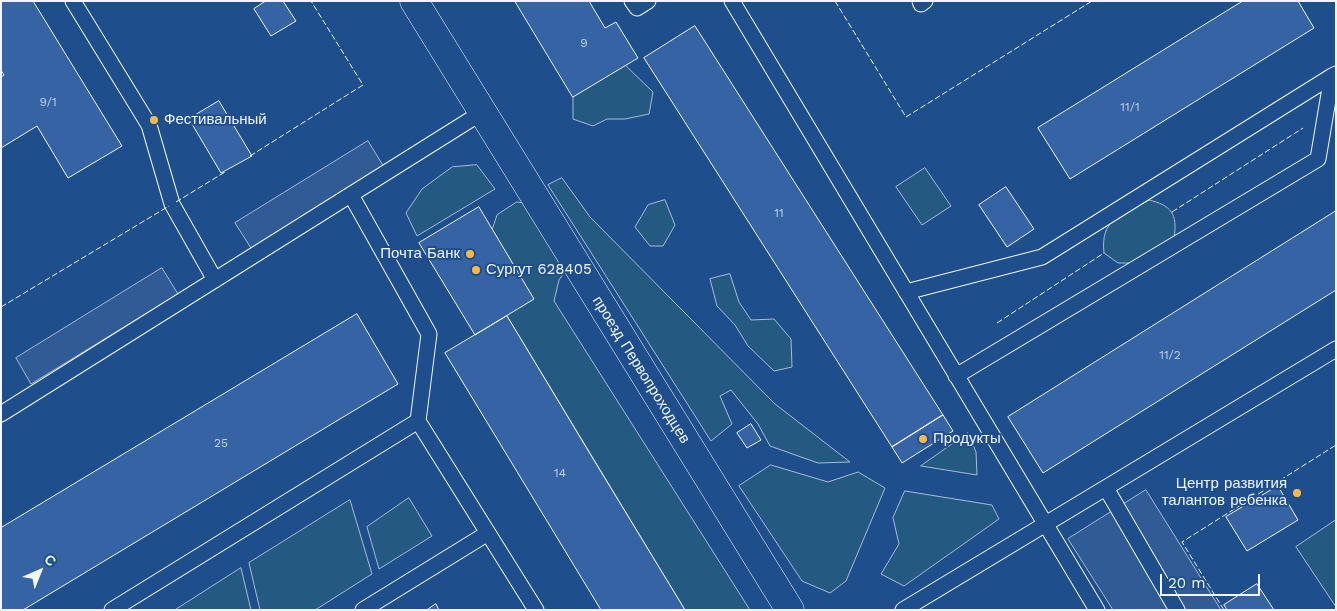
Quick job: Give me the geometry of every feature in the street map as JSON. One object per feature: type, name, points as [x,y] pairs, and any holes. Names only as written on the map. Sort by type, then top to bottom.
[{"type":"street","name":"проезд Первопроходцев","points":[[414,1],[481,113],[790,610]]},
{"type":"lane","points":[[73,1],[150,125],[172,204],[215,280]]},
{"type":"lane","points":[[632,1],[637,8],[648,1]]},
{"type":"lane","points":[[732,1],[1098,610]]},
{"type":"lane","points":[[920,1],[921,4],[925,1]]},
{"type":"lane","points":[[906,292],[1042,257],[1334,75]]},
{"type":"lane","points":[[956,376],[1318,159],[1334,75]]},
{"type":"lane","points":[[1,414],[481,113]]},
{"type":"lane","points":[[351,195],[428,334],[418,421],[536,610]]},
{"type":"lane","points":[[903,610],[1336,349]]},
{"type":"lane","points":[[112,610],[418,421]]},
{"type":"lane","points":[[1106,488],[1177,610]]},
{"type":"lane","points":[[363,610],[488,533]]},
{"type":"shaded area","points":[[625,65],[653,92],[649,114],[625,119],[607,119],[593,126],[573,119],[573,97]]},
{"type":"shaded area","points":[[368,141],[384,167],[251,248],[235,223]]},
{"type":"shaded area","points":[[477,165],[495,189],[417,236],[406,213],[422,189],[452,167]]},
{"type":"shaded area","points":[[925,168],[951,206],[922,225],[896,187]]},
{"type":"shaded area","points":[[562,178],[590,217],[775,404],[850,462],[818,463],[770,446],[758,424],[731,390],[720,396],[732,424],[711,441],[548,185]]},
{"type":"shaded area","points":[[665,200],[675,225],[663,246],[650,246],[635,227],[648,205]]},
{"type":"shaded area","points":[[1149,200],[1163,205],[1171,212],[1175,223],[1174,238],[1133,263],[1118,263],[1104,253],[1104,241],[1109,225],[1122,214]]},
{"type":"shaded area","points":[[517,202],[534,204],[570,265],[559,280],[554,301],[750,610],[685,610],[507,316],[492,230],[497,215]]},
{"type":"shaded area","points":[[162,268],[178,294],[31,384],[16,358]]},
{"type":"shaded area","points":[[730,274],[739,302],[751,320],[774,319],[791,339],[792,367],[774,371],[748,346],[735,325],[717,306],[710,279]]},
{"type":"shaded area","points":[[968,433],[976,452],[977,475],[921,466]]},
{"type":"shaded area","points":[[771,465],[828,482],[858,472],[885,488],[846,581],[830,593],[802,581],[739,486]]},
{"type":"shaded area","points":[[1146,490],[1221,610],[1113,610],[1068,539]]},
{"type":"shaded area","points":[[905,491],[992,505],[999,519],[904,586],[881,574],[899,544],[893,518]]},
{"type":"shaded area","points":[[409,498],[432,536],[379,569],[367,527]]},
{"type":"shaded area","points":[[350,500],[372,574],[315,610],[260,610],[249,563]]},
{"type":"shaded area","points":[[1336,520],[1336,607],[1296,547]]},
{"type":"shaded area","points":[[241,568],[251,610],[175,610]]},
{"type":"building","points":[[1,1],[33,1],[122,146],[68,178],[37,126],[1,148],[1,77],[4,75],[1,70]]},
{"type":"building","points":[[266,1],[283,1],[296,21],[271,36],[254,9]]},
{"type":"building","points":[[515,1],[589,1],[605,28],[616,22],[638,58],[573,97]]},
{"type":"building","points":[[1243,1],[1298,1],[1314,28],[1070,179],[1038,128]]},
{"type":"building","points":[[695,26],[943,415],[892,447],[644,58]]},
{"type":"building","points":[[219,101],[252,156],[221,173],[189,119]]},
{"type":"building","points":[[1006,187],[1034,229],[1007,247],[979,205]]},
{"type":"building","name":"Сургут 628405","points":[[479,207],[534,299],[475,335],[419,243]]},
{"type":"building","points":[[1336,211],[1336,290],[1043,473],[1008,417]]},
{"type":"building","points":[[357,314],[398,384],[23,610],[1,610],[1,528]]},
{"type":"building","points":[[507,316],[685,610],[601,610],[445,353]]},
{"type":"building","name":"Продукты","points":[[943,415],[953,431],[902,463],[892,447]]},
{"type":"building","points":[[751,424],[761,440],[747,448],[737,433]]},
{"type":"building","points":[[1278,486],[1298,520],[1247,551],[1226,517]]},
{"type":"building","points":[[1257,584],[1274,610],[1227,610],[1224,605]]},
{"type":"building","points":[[436,604],[439,610],[427,610]]},
{"type":"fence","points":[[250,156],[363,85],[311,1]]},
{"type":"fence","points":[[835,1],[906,117],[1092,1]]},
{"type":"fence","points":[[1172,212],[1303,128]]},
{"type":"fence","points":[[176,202],[225,172]]},
{"type":"fence","points":[[1,307],[169,206]]},
{"type":"fence","points":[[997,323],[1104,253]]},
{"type":"fence","points":[[1224,610],[1182,542],[1336,445]]},
{"type":"place","name":"Фестивальный","points":[[154,120]]},
{"type":"place","name":"Почта Банк","points":[[470,254]]},
{"type":"place","name":"Сургут 628405","points":[[476,270]]},
{"type":"place","name":"Продукты","points":[[923,439]]},
{"type":"place","name":"Центр развития талантов ребенка","points":[[1297,493]]}]
